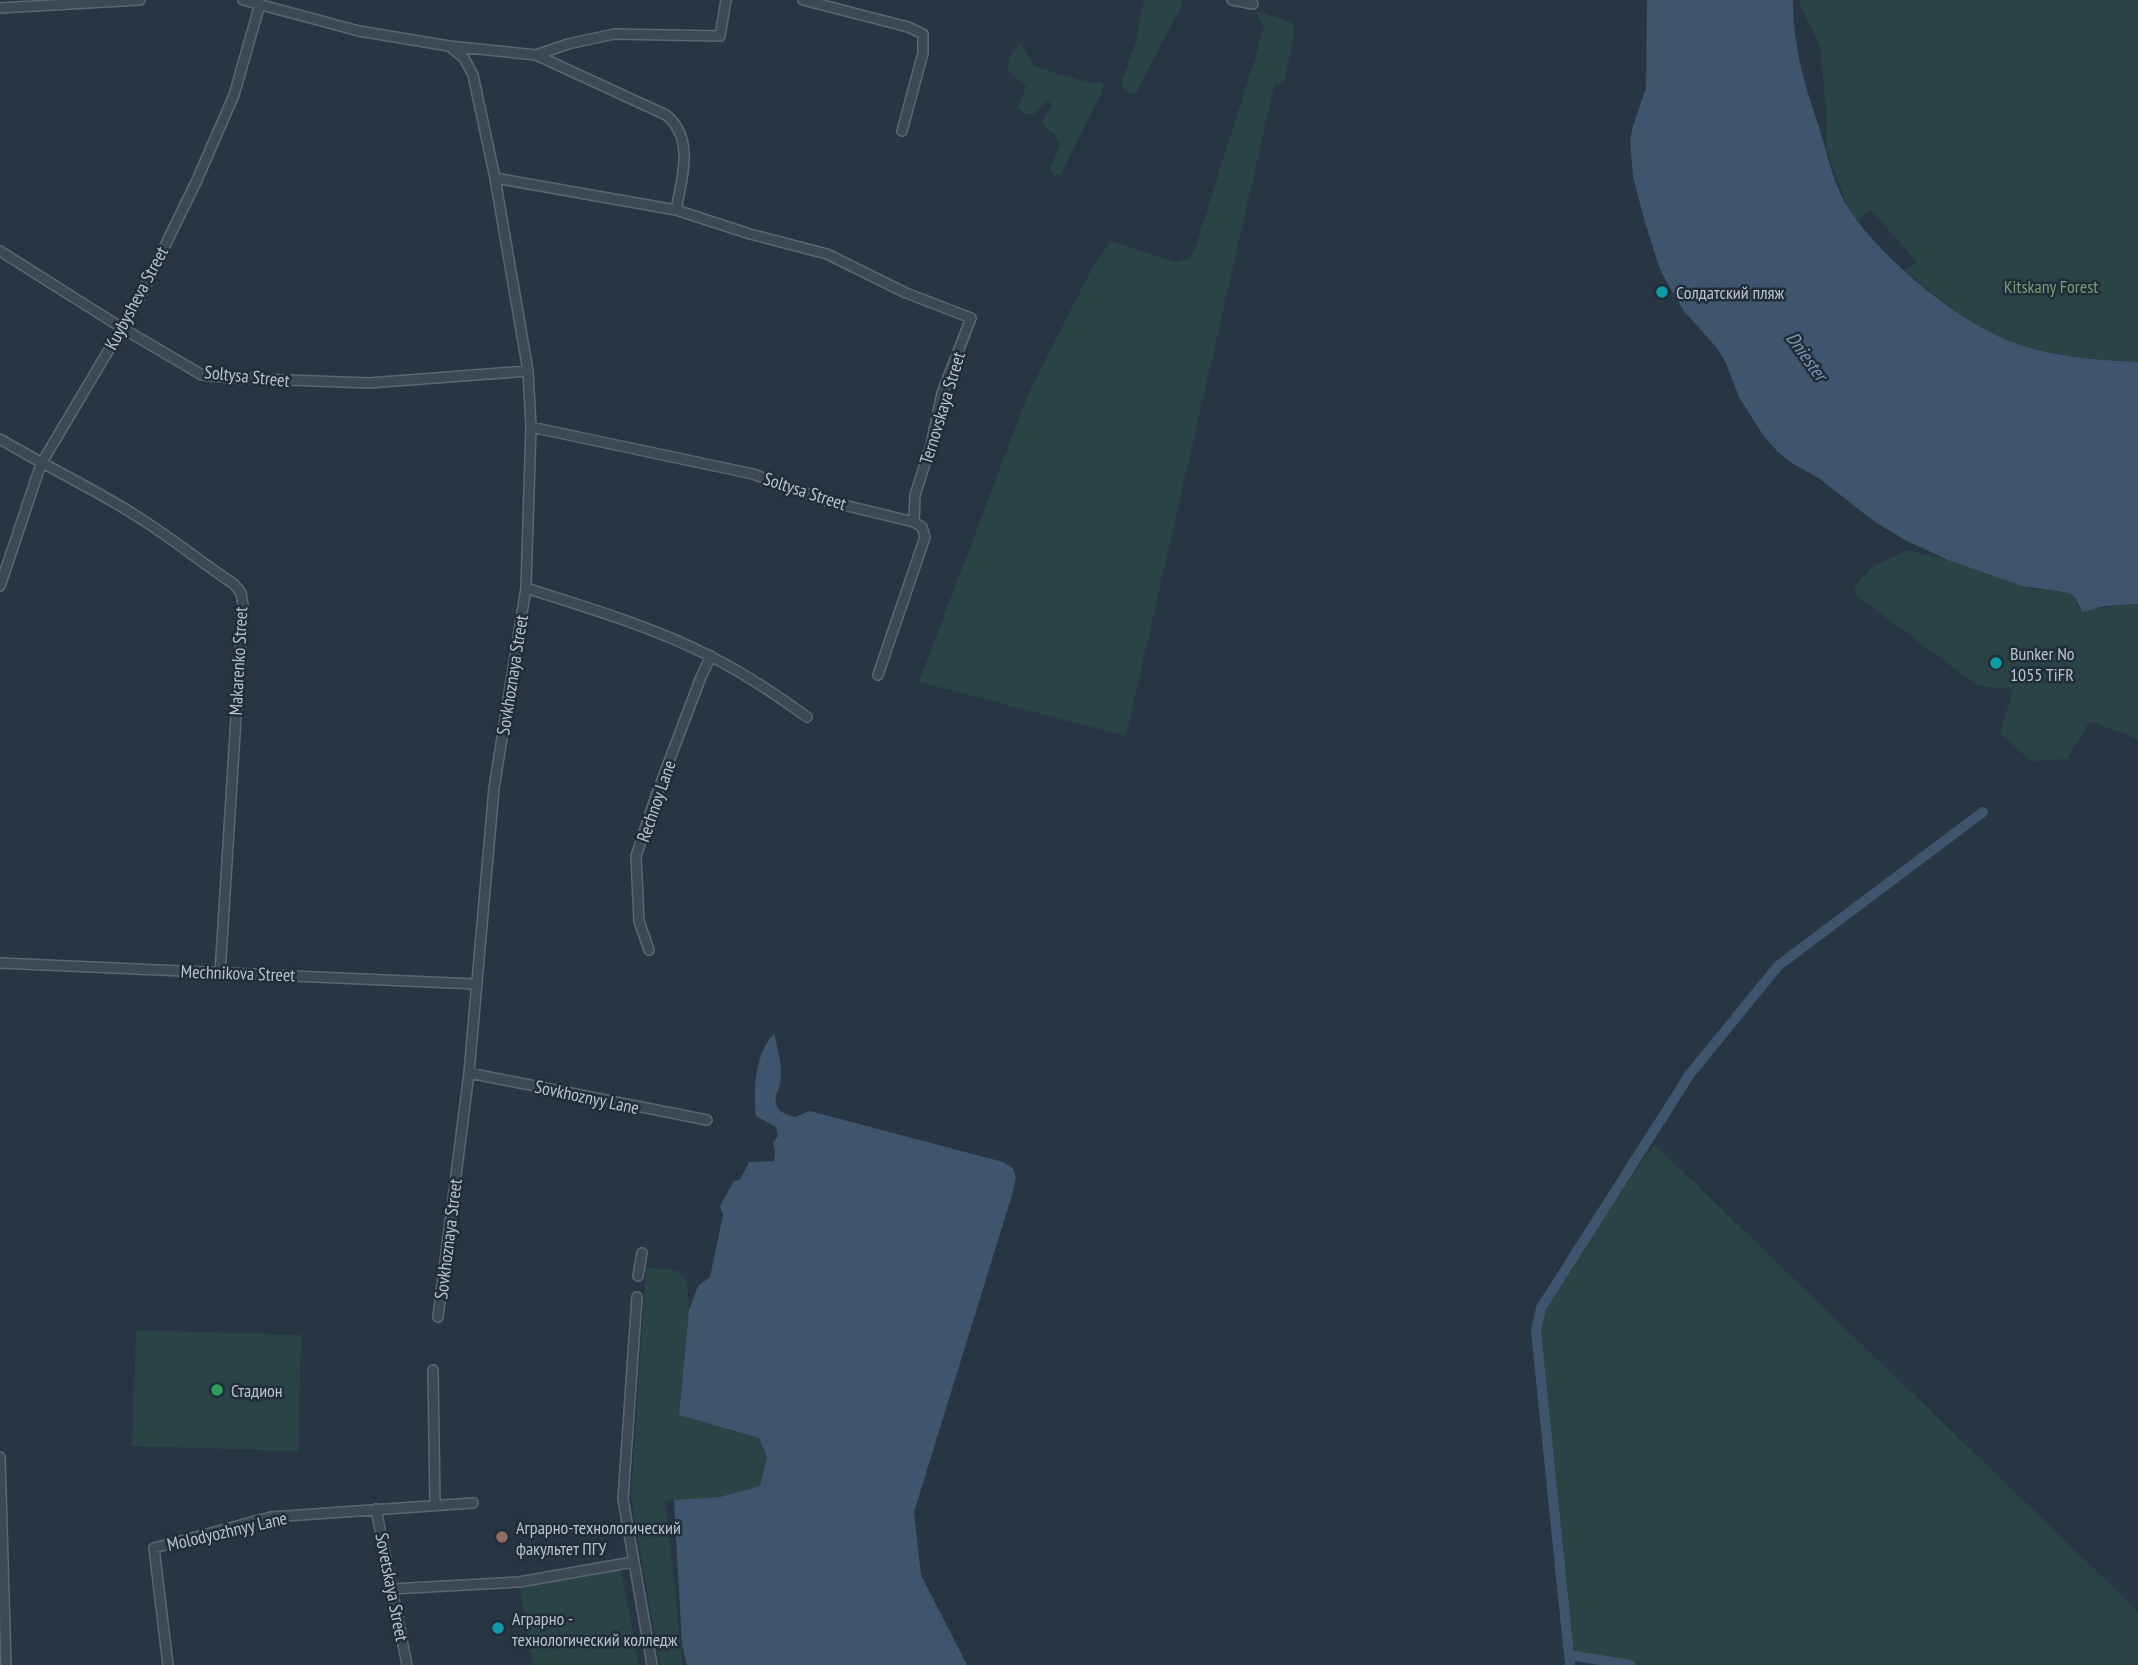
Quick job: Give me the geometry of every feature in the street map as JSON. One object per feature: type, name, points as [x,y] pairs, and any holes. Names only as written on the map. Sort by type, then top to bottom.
[{"type":"street","points":[[0,8],[140,0]]},
{"type":"street","points":[[243,0],[359,31],[449,46],[536,55],[666,115],[676,123],[684,139],[676,211]]},
{"type":"street","points":[[536,55],[568,44],[614,34],[720,36],[726,0]]},
{"type":"street","points":[[802,0],[908,27],[923,34],[923,53],[902,131]]},
{"type":"street","points":[[1232,0],[1253,4]]},
{"type":"street","name":"Kuybysheva Street","points":[[0,586],[41,464],[139,299],[197,180],[234,96],[260,4]]},
{"type":"street","name":"Sovkhoznaya Street","points":[[438,1317],[468,1073],[494,788],[526,588],[531,427],[527,371],[495,178],[473,75],[464,58],[449,46]]},
{"type":"street","name":"Ternovskaya Street","points":[[495,178],[676,211],[827,254],[906,293],[971,318],[942,393],[931,445],[915,495],[914,522],[922,527],[925,537],[878,675]]},
{"type":"street","name":"Soltysa Street","points":[[0,251],[122,328],[202,374],[233,378],[369,383],[527,371]]},
{"type":"street","name":"Soltysa Street","points":[[531,427],[753,474],[827,501],[914,522]]},
{"type":"street","name":"Makarenko Street","points":[[0,439],[141,519],[234,584],[241,593],[243,605],[220,974]]},
{"type":"street","points":[[526,588],[615,616],[711,656],[777,695],[807,717]]},
{"type":"street","name":"Rechnoy Lane","points":[[649,950],[639,921],[636,856],[657,793],[711,656]]},
{"type":"street","name":"Mechnikova Street","points":[[0,963],[475,984]]},
{"type":"street","name":"Sovkhoznyy Lane","points":[[468,1073],[707,1120]]},
{"type":"street","points":[[638,1276],[642,1253]]},
{"type":"street","points":[[637,1297],[623,1499],[652,1665]]},
{"type":"street","points":[[433,1370],[435,1504]]},
{"type":"street","points":[[0,1457],[6,1665]]},
{"type":"street","points":[[376,1509],[473,1503]]},
{"type":"street","name":"Sovetskaya Street","points":[[376,1509],[407,1665]]},
{"type":"street","name":"Molodyozhnyy Lane","points":[[168,1665],[154,1548],[271,1517],[376,1509]]},
{"type":"street","points":[[392,1589],[519,1582],[633,1562]]},
{"type":"green space","points":[[1143,0],[1182,0],[1183,3],[1135,95],[1126,92],[1121,83],[1136,42]]},
{"type":"green space","name":"Kitskany Forest","points":[[1800,0],[2138,0],[2138,362],[2091,359],[2014,343],[1984,330],[1956,312],[1905,271],[1917,262],[1870,209],[1858,220],[1848,209],[1826,148],[1827,122],[1820,46]]},
{"type":"green space","points":[[1256,11],[1291,22],[1294,32],[1284,84],[1275,83],[1126,736],[919,682],[1027,397],[1091,270],[1111,241],[1176,263],[1190,258],[1264,29]]},
{"type":"green space","points":[[1021,43],[1034,66],[1086,82],[1103,83],[1102,92],[1061,174],[1055,175],[1050,169],[1060,144],[1055,135],[1041,123],[1052,106],[1048,100],[1034,114],[1026,114],[1018,108],[1026,86],[1008,71],[1009,57]]},
{"type":"green space","points":[[1908,550],[1948,560],[2033,589],[2070,593],[2076,599],[2079,610],[2138,604],[2138,739],[2090,721],[2067,759],[2031,761],[2000,734],[2013,689],[1978,686],[1857,596],[1853,587],[1874,566]]},
{"type":"green space","points":[[1654,1144],[2138,1611],[2138,1665],[1630,1665],[1569,1655],[1536,1331],[1541,1308]]},
{"type":"green space","points":[[646,1267],[677,1271],[687,1281],[689,1310],[679,1415],[759,1438],[767,1457],[760,1486],[720,1497],[665,1501],[682,1665],[660,1665],[631,1497]]},
{"type":"green space","name":"Стадион","points":[[136,1330],[301,1335],[298,1451],[132,1446]]},
{"type":"green space","points":[[620,1564],[639,1665],[533,1665],[519,1582]]},
{"type":"water","name":"Dniester","points":[[1647,0],[1793,0],[1800,63],[1835,179],[1843,200],[1880,247],[1945,304],[1991,333],[2027,347],[2058,354],[2138,362],[2138,604],[2105,606],[2082,612],[2070,593],[2022,586],[1948,560],[1905,540],[1875,522],[1820,479],[1792,463],[1763,435],[1739,397],[1717,348],[1684,311],[1659,267],[1633,177],[1630,139],[1646,88]]},
{"type":"water","points":[[774,1034],[781,1072],[776,1103],[784,1113],[795,1117],[810,1111],[1003,1162],[1013,1168],[1016,1178],[1012,1195],[914,1512],[921,1575],[967,1665],[687,1665],[682,1645],[674,1500],[720,1497],[760,1486],[767,1457],[759,1438],[679,1415],[689,1310],[698,1286],[710,1277],[723,1215],[720,1206],[734,1181],[740,1180],[749,1162],[774,1161],[773,1143],[778,1136],[776,1127],[756,1116],[755,1095],[759,1061]]},
{"type":"waterway","points":[[1570,1665],[1536,1331],[1541,1308],[1690,1074],[1778,966],[1983,812]]},
{"type":"waterway","points":[[1569,1655],[1630,1665]]},
{"type":"place","name":"Солдатский пляж","points":[[1662,292]]},
{"type":"place","name":"Bunker No 1055 TiFR","points":[[1996,663]]},
{"type":"place","name":"Стадион","points":[[217,1390]]},
{"type":"place","name":"Аграрно-технологический факультет ПГУ","points":[[502,1537]]},
{"type":"place","name":"Аграрно - технологический колледж","points":[[498,1628]]}]
